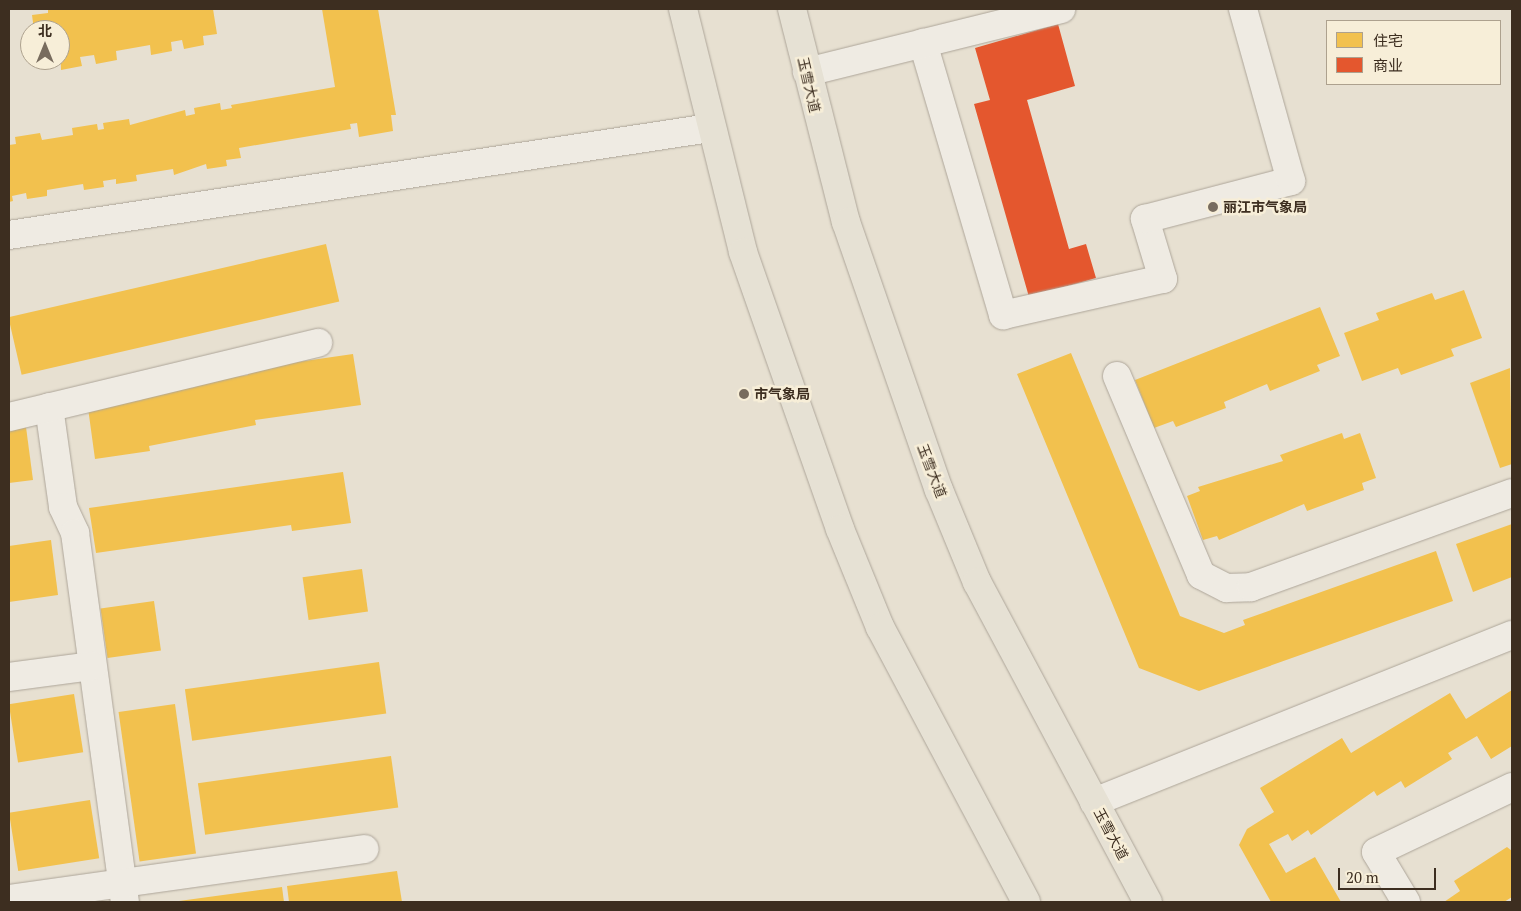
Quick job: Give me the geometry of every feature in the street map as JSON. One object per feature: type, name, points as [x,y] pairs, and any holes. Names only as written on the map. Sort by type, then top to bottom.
[{"type":"main road","points":[[683,9],[710,128],[772,341],[858,573],[880,626],[1026,902]]},
{"type":"main road","name":"玉雪大道","points":[[792,9],[806,72],[846,222],[939,490],[977,582],[1148,902]]},
{"type":"street","points":[[806,72],[1061,9]]},
{"type":"street","points":[[923,43],[1004,316],[1163,280],[1145,219],[1291,181],[1243,9]]},
{"type":"street","points":[[9,235],[710,128]]},
{"type":"street","points":[[9,416],[318,343]]},
{"type":"street","points":[[1117,376],[1201,575],[1227,588],[1252,587],[1512,493]]},
{"type":"street","points":[[49,407],[63,506],[76,533],[92,666],[124,893]]},
{"type":"street","points":[[1094,802],[1512,635]]},
{"type":"street","points":[[9,677],[92,666]]},
{"type":"street","points":[[1406,902],[1376,852],[1512,787]]},
{"type":"street","points":[[9,899],[124,893],[364,849]]},
{"type":"building: 住宅","points":[[48,9],[213,9],[217,34],[203,36],[204,45],[184,49],[182,40],[171,42],[172,51],[151,55],[150,45],[116,51],[117,60],[96,64],[94,55],[80,57],[82,66],[70,68],[70,20],[33,20],[32,15],[48,13]]},
{"type":"building: 住宅","points":[[322,9],[378,9],[396,115],[391,115],[393,131],[359,137],[357,123],[350,124],[351,129],[239,148],[241,158],[226,160],[227,166],[207,169],[206,164],[174,175],[173,169],[136,175],[137,181],[116,184],[116,179],[103,181],[104,187],[84,190],[83,184],[47,190],[47,196],[27,199],[26,193],[12,196],[13,201],[9,202],[9,145],[16,144],[15,137],[40,133],[42,140],[73,135],[72,128],[97,124],[98,130],[104,129],[103,123],[129,119],[130,125],[185,110],[186,116],[195,114],[194,108],[220,103],[221,110],[232,108],[231,105],[335,87]]},
{"type":"building: 住宅","points":[[326,244],[339,301],[22,375],[9,317]]},
{"type":"building: 住宅","points":[[1464,290],[1482,338],[1451,349],[1454,356],[1401,375],[1398,368],[1362,381],[1344,333],[1379,320],[1376,313],[1432,293],[1435,300]]},
{"type":"building: 住宅","points":[[1320,307],[1340,356],[1317,365],[1320,371],[1270,391],[1267,384],[1224,402],[1226,408],[1176,427],[1173,421],[1154,428],[1135,380]]},
{"type":"building: 住宅","points":[[1071,353],[1180,616],[1224,633],[1245,625],[1243,620],[1436,551],[1453,601],[1199,691],[1139,668],[1017,374]]},
{"type":"building: 住宅","points":[[353,354],[361,405],[255,420],[256,425],[149,446],[150,451],[95,459],[88,408],[142,400],[142,395],[195,387],[194,382],[248,375],[248,369]]},
{"type":"building: 住宅","points":[[1510,368],[1512,464],[1500,468],[1470,383]]},
{"type":"building: 住宅","points":[[26,427],[33,480],[9,483],[9,430]]},
{"type":"building: 住宅","points":[[1342,433],[1344,439],[1360,433],[1376,478],[1362,483],[1364,490],[1307,511],[1304,504],[1219,540],[1217,536],[1203,540],[1187,496],[1200,491],[1198,487],[1283,461],[1280,455]]},
{"type":"building: 住宅","points":[[343,472],[351,523],[292,531],[291,525],[96,553],[89,508]]},
{"type":"building: 住宅","points":[[1512,524],[1512,577],[1473,592],[1456,544]]},
{"type":"building: 住宅","points":[[51,540],[58,595],[9,602],[9,546]]},
{"type":"building: 住宅","points":[[362,569],[368,612],[309,620],[303,577]]},
{"type":"building: 住宅","points":[[154,601],[161,651],[107,658],[101,609]]},
{"type":"building: 住宅","points":[[379,662],[386,713],[192,741],[185,689]]},
{"type":"building: 住宅","points":[[1512,690],[1512,746],[1491,759],[1477,736],[1448,753],[1452,759],[1405,788],[1401,781],[1377,796],[1374,791],[1311,835],[1308,830],[1292,841],[1288,834],[1269,844],[1286,873],[1315,857],[1341,902],[1271,902],[1239,845],[1247,829],[1274,812],[1260,788],[1342,738],[1351,753],[1450,693],[1466,719]]},
{"type":"building: 住宅","points":[[74,694],[83,752],[18,763],[9,704]]},
{"type":"building: 住宅","points":[[175,704],[196,854],[140,861],[119,712]]},
{"type":"building: 住宅","points":[[391,756],[398,807],[205,835],[198,783]]},
{"type":"building: 住宅","points":[[90,800],[99,858],[18,871],[9,813]]},
{"type":"building: 住宅","points":[[1507,847],[1512,851],[1512,897],[1504,902],[1444,902],[1460,891],[1454,881]]},
{"type":"building: 住宅","points":[[397,871],[402,902],[289,902],[287,886]]},
{"type":"building: 住宅","points":[[282,887],[284,902],[179,902],[179,901]]},
{"type":"building: 商业","points":[[1058,24],[1075,86],[1027,100],[1069,249],[1086,244],[1096,278],[1029,297],[974,104],[990,100],[975,48]]},
{"type":"place","name":"丽江市气象局","points":[[1213,207]]},
{"type":"place","name":"市气象局","points":[[744,394]]}]
